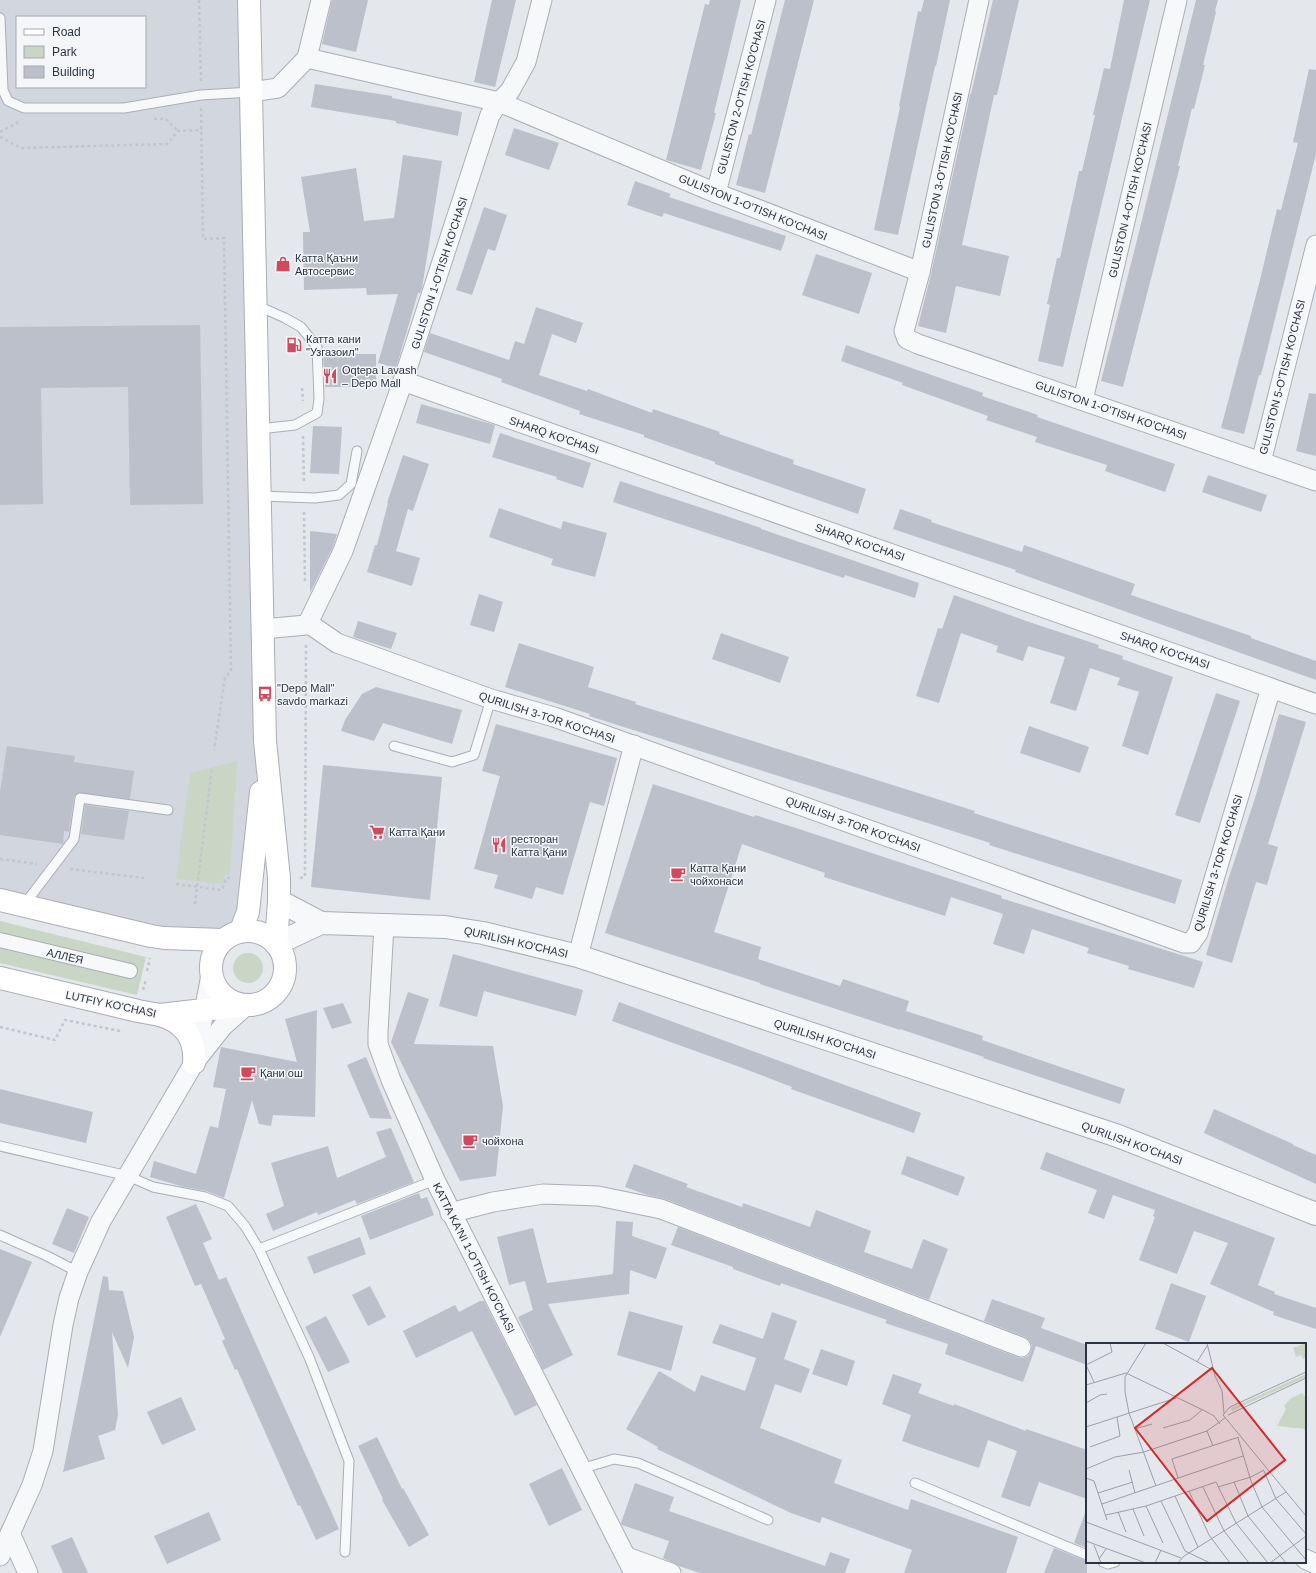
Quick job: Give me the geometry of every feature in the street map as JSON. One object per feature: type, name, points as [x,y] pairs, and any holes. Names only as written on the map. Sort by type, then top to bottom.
[{"type":"main road","points":[[249,0],[266,741],[279,878],[276,944]]},
{"type":"main road","points":[[0,900],[164,938],[232,935],[262,933],[276,944],[282,954],[285,965],[282,982],[276,993],[266,1001],[247,1005],[235,1003],[224,996],[216,986],[211,974],[212,956],[232,935],[248,912],[266,741]]},
{"type":"main road","name":"LUTFIY KO'CHASI","points":[[0,978],[160,1015],[247,1005]]},
{"type":"main road","points":[[160,1015],[175,1021],[187,1032],[193,1046],[194,1063]]},
{"type":"street","points":[[251,92],[278,88],[307,58],[321,0]]},
{"type":"street","name":"GULISTON 1-O'TISH KO'CHASI","points":[[308,623],[343,551],[403,381],[490,115],[499,102],[510,91],[526,62],[542,0]]},
{"type":"street","name":"GULISTON 2-O'TISH KO'CHASI","points":[[716,193],[766,0]]},
{"type":"street","name":"GULISTON 3-O'TISH KO'CHASI","points":[[907,339],[904,331],[920,272],[979,0]]},
{"type":"street","name":"GULISTON 4-O'TISH KO'CHASI","points":[[1083,400],[1176,0]]},
{"type":"street","name":"GULISTON 1-O'TISH KO'CHASI","points":[[307,58],[499,102],[716,193],[920,272]]},
{"type":"street","name":"GULISTON 5-O'TISH KO'CHASI","points":[[1261,462],[1316,245]]},
{"type":"street","name":"GULISTON 1-O'TISH KO'CHASI","points":[[907,339],[1316,481]]},
{"type":"street","name":"SHARQ KO'CHASI","points":[[403,381],[1316,704]]},
{"type":"street","points":[[263,629],[306,625],[308,623]]},
{"type":"street","name":"QURILISH 3-TOR KO'CHASI","points":[[308,623],[337,643],[491,699],[554,717],[634,745],[1184,943],[1191,943],[1198,933],[1271,688]]},
{"type":"street","points":[[578,956],[634,745]]},
{"type":"street","name":"QURILISH KO'CHASI","points":[[279,901],[321,923],[445,927],[483,933],[578,956],[1118,1136],[1316,1214]]},
{"type":"street","name":"QURILISH KO'CHASI","points":[[276,944],[321,923]]},
{"type":"street","name":"KATTA KA'NI 1-O'TISH KO'CHASI","points":[[384,925],[378,1044],[391,1080],[450,1213],[631,1565]]},
{"type":"street","name":"АЛЛЕЯ","points":[[0,940],[130,971]]},
{"type":"street","points":[[194,1063],[211,974]]},
{"type":"street","points":[[0,1556],[32,1485],[43,1451],[63,1326],[69,1298],[78,1272],[100,1221],[194,1063],[223,1026],[247,1005]]},
{"type":"street","points":[[450,1213],[493,1202],[543,1194],[598,1196],[661,1209],[1021,1347]]},
{"type":"street","points":[[10,1533],[28,1573]]},
{"type":"street","points":[[1306,1559],[1316,1564]]},
{"type":"street","points":[[631,1565],[671,1573]]},
{"type":"lane","points":[[0,18],[3,90],[8,101],[24,108],[124,108],[201,96],[251,92]]},
{"type":"lane","points":[[256,305],[286,318],[301,328],[316,347],[319,399],[317,413],[295,425],[259,428]]},
{"type":"lane","points":[[260,496],[315,498],[339,494],[351,484],[357,451]]},
{"type":"lane","points":[[394,746],[452,762],[474,755],[491,699]]},
{"type":"lane","points":[[24,906],[74,839],[80,798],[168,810]]},
{"type":"lane","points":[[0,1146],[128,1176],[153,1187],[205,1196],[228,1206],[245,1226],[260,1249],[309,1357],[349,1461],[345,1552]]},
{"type":"lane","points":[[260,1249],[435,1180]]},
{"type":"lane","points":[[0,1236],[47,1256],[78,1272]]},
{"type":"lane","points":[[581,1469],[614,1459],[638,1462],[768,1520]]},
{"type":"lane","points":[[915,1483],[1086,1555]]},
{"type":"path","points":[[199,0],[203,239],[224,238],[231,671],[225,678],[214,750]]},
{"type":"path","points":[[0,137],[21,148],[167,144],[178,131],[202,130]]},
{"type":"path","points":[[195,904],[212,768]]},
{"type":"path","points":[[0,859],[144,878]]},
{"type":"path","points":[[176,884],[222,890],[226,878],[231,878]]},
{"type":"path","points":[[0,1027],[55,1040],[65,1020],[120,1031],[127,1028]]},
{"type":"shaded area","points":[[0,0],[249,0],[265,741],[241,930],[223,940],[0,900]]},
{"type":"green space","points":[[237,761],[230,874],[225,874],[222,884],[176,879],[190,773]]},
{"type":"green space","points":[[0,921],[146,957],[137,995],[0,963]]},
{"type":"green space","points":[[248,953],[259,957],[263,968],[259,979],[248,983],[237,979],[233,968],[237,957]]},
{"type":"building","points":[[332,0],[368,0],[356,52],[322,44]]},
{"type":"building","points":[[492,0],[516,0],[495,87],[474,82]]},
{"type":"building","points":[[710,0],[741,0],[714,113],[716,113],[701,170],[666,160],[705,4],[709,5]]},
{"type":"building","points":[[785,0],[814,0],[765,193],[736,185],[749,134],[751,135]]},
{"type":"building","points":[[924,0],[950,0],[898,235],[874,230],[900,107],[918,11],[921,12]]},
{"type":"building","points":[[993,0],[1019,0],[997,95],[994,95],[962,245],[1009,256],[1000,296],[956,286],[946,333],[918,326],[931,274],[970,94]]},
{"type":"building","points":[[1124,0],[1150,0],[1063,367],[1038,361],[1050,305],[1047,304],[1057,258],[1060,258],[1079,171],[1082,171],[1104,68],[1110,69]]},
{"type":"building","points":[[1196,0],[1218,0],[1203,65],[1205,65],[1194,109],[1192,108],[1178,166],[1180,166],[1123,387],[1101,381]]},
{"type":"building","points":[[1309,69],[1316,70],[1316,154],[1261,375],[1259,375],[1244,434],[1221,428],[1277,209],[1281,210],[1298,143],[1293,142]]},
{"type":"building","points":[[315,84],[392,96],[392,98],[462,112],[458,136],[396,123],[396,121],[311,107]]},
{"type":"building","points":[[514,128],[559,143],[549,170],[505,155]]},
{"type":"building","points":[[403,155],[442,161],[422,288],[420,293],[418,293],[396,368],[378,363],[398,294],[367,295],[366,288],[304,290],[303,232],[310,232],[301,177],[356,168],[364,221],[394,218]]},
{"type":"building","points":[[635,181],[671,194],[669,197],[786,236],[781,251],[664,213],[662,217],[627,205]]},
{"type":"building","points":[[484,207],[507,215],[495,251],[488,249],[472,295],[456,290]]},
{"type":"building","points":[[816,254],[872,273],[859,314],[802,295]]},
{"type":"building","points":[[536,307],[583,323],[576,343],[552,334],[539,375],[587,391],[588,389],[652,413],[653,409],[720,432],[719,434],[794,460],[793,464],[866,489],[858,514],[715,464],[715,462],[644,437],[644,435],[579,414],[580,411],[501,382],[502,379],[424,352],[430,333],[509,360],[515,341],[524,344]]},
{"type":"building","points":[[200,325],[203,504],[130,505],[128,387],[41,388],[43,504],[0,505],[0,327]]},
{"type":"building","points":[[846,345],[983,393],[982,396],[1038,415],[1037,417],[1175,464],[1165,492],[1105,471],[1107,465],[1035,442],[1037,437],[986,420],[988,416],[841,361]]},
{"type":"building","points":[[323,354],[376,354],[376,387],[325,387]]},
{"type":"building","points":[[1309,393],[1316,394],[1316,456],[1296,451]]},
{"type":"building","points":[[421,404],[495,425],[490,444],[416,423]]},
{"type":"building","points":[[313,426],[342,427],[339,474],[310,473]]},
{"type":"building","points":[[500,433],[591,463],[583,488],[556,479],[557,477],[492,457]]},
{"type":"building","points":[[403,455],[429,464],[413,511],[408,509],[396,551],[420,558],[412,586],[367,572],[375,545],[377,545],[387,503]]},
{"type":"building","points":[[1208,475],[1267,495],[1261,512],[1202,492]]},
{"type":"building","points":[[620,481],[919,583],[915,598],[845,575],[844,578],[613,502]]},
{"type":"building","points":[[499,508],[561,529],[563,521],[607,533],[595,577],[551,565],[553,559],[489,537]]},
{"type":"building","points":[[900,509],[932,520],[931,522],[1022,552],[1024,545],[1135,584],[1131,595],[1251,636],[1251,638],[1316,661],[1316,680],[1015,572],[1016,570],[893,529]]},
{"type":"building","points":[[310,531],[337,534],[333,547],[310,593]]},
{"type":"building","points":[[479,594],[503,602],[494,632],[470,625]]},
{"type":"building","points":[[954,595],[1099,645],[1098,648],[1123,656],[1122,659],[1173,677],[1148,755],[1122,746],[1139,692],[1117,685],[1120,678],[1090,668],[1076,711],[1050,703],[1065,657],[1028,646],[1023,661],[996,652],[998,646],[961,633],[939,703],[916,696],[938,628],[942,629]]},
{"type":"building","points":[[358,621],[397,633],[391,649],[353,637]]},
{"type":"building","points":[[721,633],[789,657],[780,683],[712,659]]},
{"type":"building","points":[[519,643],[594,667],[588,687],[636,702],[635,704],[975,811],[974,813],[1182,880],[1175,904],[989,845],[990,843],[934,825],[589,716],[590,714],[505,687]]},
{"type":"building","points":[[376,687],[462,710],[452,744],[383,723],[374,741],[341,731],[345,720],[362,694]]},
{"type":"building","points":[[1216,693],[1240,701],[1200,823],[1175,815]]},
{"type":"building","points":[[1279,714],[1306,722],[1268,844],[1278,847],[1267,885],[1256,882],[1232,963],[1206,955],[1229,877],[1256,795]]},
{"type":"building","points":[[496,724],[617,758],[604,806],[590,802],[563,895],[536,887],[532,899],[494,888],[498,875],[474,869],[500,776],[482,771]]},
{"type":"building","points":[[1029,726],[1089,747],[1080,773],[1020,753]]},
{"type":"building","points":[[7,746],[75,756],[74,762],[134,771],[130,799],[77,793],[74,797],[69,832],[64,831],[63,844],[0,835],[0,792]]},
{"type":"building","name":"Катта Қани","points":[[323,765],[442,777],[430,900],[311,887]]},
{"type":"building","points":[[653,784],[754,817],[755,815],[796,828],[1002,896],[1001,898],[1203,962],[1194,988],[1128,969],[1129,966],[1087,953],[1089,948],[1032,929],[1024,954],[993,944],[1003,914],[951,897],[945,916],[824,877],[825,873],[742,844],[714,932],[761,947],[758,959],[840,986],[843,979],[909,1001],[906,1011],[983,1036],[982,1040],[1125,1089],[1120,1104],[900,1029],[605,933]]},
{"type":"building","points":[[85,805],[129,811],[124,840],[81,834]]},
{"type":"building","points":[[453,954],[583,990],[576,1016],[484,991],[477,1017],[439,1006]]},
{"type":"building","name":"чойхона","points":[[408,992],[429,999],[414,1044],[493,1046],[503,1106],[496,1176],[460,1181],[391,1042]]},
{"type":"building","points":[[619,1002],[921,1113],[914,1133],[791,1089],[792,1087],[737,1066],[612,1021]]},
{"type":"building","points":[[343,1003],[352,1023],[332,1029],[323,1008]]},
{"type":"building","points":[[317,1010],[315,1117],[273,1115],[271,1126],[259,1124],[252,1100],[224,1198],[206,1191],[184,1187],[150,1177],[154,1161],[196,1174],[210,1126],[218,1128],[226,1089],[213,1087],[221,1047],[297,1062],[285,1019]]},
{"type":"building","points":[[366,1057],[392,1119],[370,1118],[347,1065]]},
{"type":"building","points":[[0,1089],[93,1112],[86,1143],[0,1123]]},
{"type":"building","points":[[1214,1109],[1316,1155],[1316,1184],[1204,1133]]},
{"type":"building","points":[[391,1128],[414,1182],[357,1204],[355,1200],[318,1215],[317,1212],[273,1231],[266,1214],[284,1206],[271,1163],[328,1146],[337,1178],[386,1157],[376,1132]]},
{"type":"building","points":[[1046,1152],[1275,1238],[1258,1285],[1275,1292],[1274,1294],[1316,1308],[1316,1329],[1273,1315],[1274,1312],[1210,1284],[1228,1243],[1194,1231],[1177,1274],[1139,1260],[1155,1217],[1153,1216],[1155,1210],[1113,1195],[1104,1219],[1088,1213],[1097,1190],[1040,1169]]},
{"type":"building","points":[[907,1156],[965,1177],[958,1196],[901,1174]]},
{"type":"building","points":[[634,1164],[688,1184],[686,1187],[742,1207],[743,1203],[810,1227],[816,1210],[871,1231],[864,1252],[912,1269],[923,1239],[948,1249],[929,1300],[665,1199],[647,1195],[625,1187]]},
{"type":"building","points":[[419,1193],[421,1199],[427,1197],[434,1215],[370,1240],[361,1216]]},
{"type":"building","points":[[196,1204],[212,1239],[203,1243],[219,1280],[226,1277],[339,1529],[316,1540],[300,1505],[298,1506],[237,1369],[235,1370],[222,1341],[225,1339],[201,1284],[195,1286],[166,1217]]},
{"type":"building","points":[[67,1208],[89,1217],[74,1253],[52,1244]]},
{"type":"building","points":[[616,1221],[633,1222],[632,1236],[667,1248],[656,1279],[630,1270],[629,1294],[548,1304],[573,1355],[543,1370],[518,1317],[533,1310],[525,1281],[509,1285],[497,1237],[533,1228],[547,1283],[613,1274]]},
{"type":"building","points":[[678,1227],[1017,1357],[1022,1358],[1028,1356],[1032,1345],[1029,1340],[1025,1337],[984,1321],[992,1299],[1045,1318],[1041,1328],[1086,1345],[1086,1365],[1036,1346],[1023,1382],[945,1354],[948,1344],[885,1323],[887,1320],[781,1283],[780,1286],[733,1269],[733,1267],[671,1245]]},
{"type":"building","points":[[360,1237],[366,1254],[314,1274],[307,1257]]},
{"type":"building","points":[[0,1249],[32,1262],[0,1337]]},
{"type":"building","points":[[103,1276],[108,1277],[109,1290],[123,1291],[134,1337],[128,1368],[112,1332],[118,1415],[115,1430],[98,1436],[105,1459],[63,1472]]},
{"type":"building","points":[[1171,1283],[1206,1296],[1189,1342],[1155,1329]]},
{"type":"building","points":[[370,1286],[386,1317],[368,1326],[352,1295]]},
{"type":"building","points":[[480,1301],[484,1301],[537,1405],[515,1416],[472,1331],[416,1358],[403,1331],[455,1305],[459,1312]]},
{"type":"building","points":[[629,1311],[683,1326],[671,1371],[617,1355]]},
{"type":"building","points":[[772,1312],[797,1321],[784,1359],[810,1369],[801,1393],[775,1384],[760,1428],[842,1460],[834,1483],[908,1510],[911,1499],[1018,1537],[1006,1573],[904,1573],[912,1550],[822,1517],[820,1523],[791,1513],[657,1449],[658,1447],[626,1429],[659,1371],[695,1392],[701,1375],[745,1391],[756,1358],[712,1343],[720,1324],[763,1339]]},
{"type":"building","points":[[326,1316],[350,1362],[328,1372],[305,1327]]},
{"type":"building","points":[[821,1349],[855,1361],[847,1386],[812,1374]]},
{"type":"building","points":[[893,1374],[922,1384],[918,1393],[954,1406],[954,1404],[1026,1431],[1026,1429],[1086,1450],[1086,1499],[1039,1482],[1030,1507],[1001,1497],[1017,1451],[988,1440],[979,1468],[902,1441],[911,1415],[882,1404]]},
{"type":"building","points":[[181,1397],[196,1430],[162,1445],[147,1412]]},
{"type":"building","points":[[377,1437],[402,1489],[403,1488],[429,1535],[409,1547],[382,1500],[383,1499],[358,1446]]},
{"type":"building","points":[[562,1468],[582,1510],[549,1526],[529,1484]]},
{"type":"building","points":[[635,1483],[674,1497],[669,1511],[825,1566],[830,1552],[850,1559],[845,1573],[700,1573],[679,1566],[663,1558],[669,1541],[622,1525],[621,1523]]},
{"type":"building","points":[[209,1512],[221,1540],[167,1564],[154,1536]]},
{"type":"building","points":[[1085,1513],[1086,1548],[1074,1543]]},
{"type":"building","points":[[72,1537],[88,1573],[63,1573],[51,1546]]},
{"type":"building","points":[[1054,1548],[1086,1561],[1087,1563],[1087,1573],[1044,1573]]},
{"type":"place","name":"Катта Қаъни Автосервис","points":[[283,264]]},
{"type":"place","name":"Катта кани \"Узгазоил\"","points":[[294,345]]},
{"type":"place","name":"Oqtepa Lavash – Depo Mall","points":[[330,376]]},
{"type":"place","name":"\"Depo Mall\" savdo markazi","points":[[265,694]]},
{"type":"place","name":"Катта Қани","points":[[377,832]]},
{"type":"place","name":"ресторан Катта Қани","points":[[499,845]]},
{"type":"place","name":"Катта Қани чойхонаси","points":[[678,874]]},
{"type":"place","name":"Қани ош","points":[[248,1073]]},
{"type":"place","name":"чойхона","points":[[470,1141]]}]
